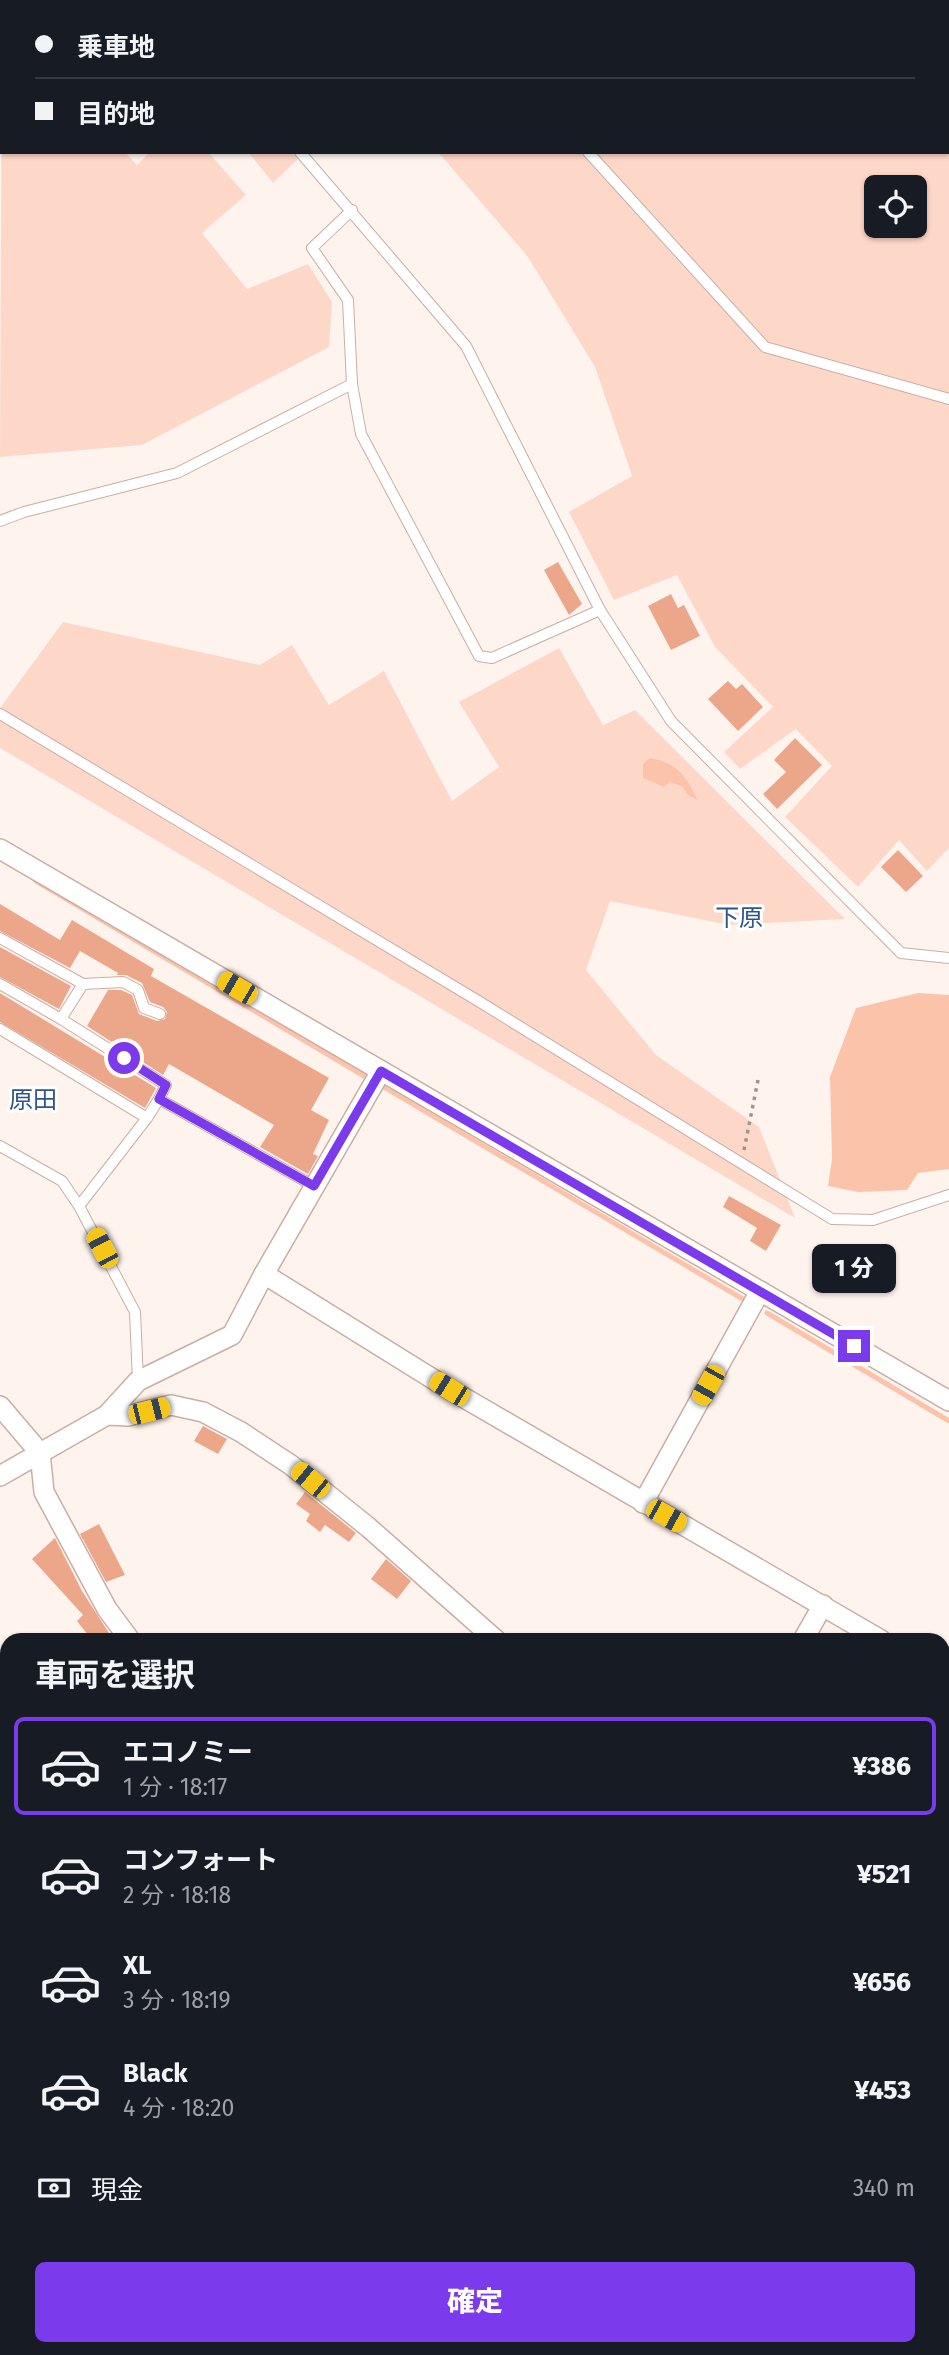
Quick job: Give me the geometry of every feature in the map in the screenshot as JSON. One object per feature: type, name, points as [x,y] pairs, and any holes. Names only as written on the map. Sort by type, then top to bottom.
[{"type":"street","points":[[0,849],[949,1401]]},
{"type":"street","points":[[0,1476],[107,1415],[138,1381],[232,1335],[264,1274],[381,1071]]},
{"type":"street","points":[[264,1274],[449,1389],[869,1633]]},
{"type":"street","points":[[643,1503],[760,1291]]},
{"type":"street","points":[[107,1415],[128,1416],[171,1405],[203,1412],[241,1432],[291,1465],[368,1527],[488,1633]]},
{"type":"street","points":[[0,1406],[40,1452],[44,1492],[107,1609],[125,1633]]},
{"type":"street","points":[[807,1633],[823,1605]]},
{"type":"lane","points":[[302,154],[466,346],[600,610],[671,721],[901,953],[949,958]]},
{"type":"lane","points":[[589,154],[765,348],[949,399]]},
{"type":"lane","points":[[352,210],[312,248],[348,300],[352,384],[361,434],[479,656],[492,658],[600,610]]},
{"type":"lane","points":[[0,521],[24,512],[177,473],[352,384]]},
{"type":"lane","points":[[0,714],[475,999],[832,1219],[873,1220],[949,1195]]},
{"type":"lane","points":[[0,938],[83,984],[123,982],[138,990],[144,1008],[160,1014]]},
{"type":"lane","points":[[0,984],[166,1085],[147,1118],[79,1206]]},
{"type":"lane","points":[[61,1019],[83,984]]},
{"type":"lane","points":[[0,1029],[147,1118]]},
{"type":"lane","points":[[159,1099],[314,1186]]},
{"type":"lane","points":[[0,1146],[62,1181],[79,1206],[135,1312],[138,1381]]},
{"type":"path","points":[[741,1164],[758,1080]]},
{"type":"shaded area","points":[[1,154],[127,154],[137,165],[148,154],[210,154],[246,195],[202,233],[247,289],[308,264],[332,302],[329,347],[142,445],[0,457]]},
{"type":"shaded area","points":[[250,154],[303,154],[273,183]]},
{"type":"shaded area","points":[[440,154],[949,154],[949,848],[927,871],[899,840],[858,887],[785,817],[832,766],[796,729],[740,769],[724,752],[773,707],[715,647],[677,575],[614,600],[569,512],[632,476],[595,367],[528,257]]},
{"type":"shaded area","points":[[63,622],[260,665],[292,645],[329,705],[384,671],[452,801],[499,767],[459,702],[559,648],[603,725],[635,710],[845,919],[729,925],[610,901],[586,970],[656,1055],[759,1127],[795,1218],[0,748],[0,708]]},
{"type":"shaded area","points":[[650,758],[675,767],[690,785],[698,801],[687,794],[683,787],[670,782],[664,787],[643,778],[643,764]]},
{"type":"shaded area","points":[[918,993],[949,995],[949,1169],[918,1173],[907,1190],[858,1192],[828,1186],[832,1159],[830,1077],[856,1008]]},
{"type":"building","points":[[558,562],[582,604],[569,615],[544,570]]},
{"type":"building","points":[[671,594],[678,608],[684,605],[700,636],[671,650],[648,606]]},
{"type":"building","points":[[728,681],[736,689],[742,684],[763,707],[738,731],[708,699]]},
{"type":"building","points":[[795,738],[822,765],[777,809],[763,794],[786,772],[774,760]]},
{"type":"building","points":[[898,850],[923,876],[906,892],[881,867]]},
{"type":"building","points":[[0,904],[60,940],[72,920],[154,969],[151,976],[329,1078],[311,1110],[329,1120],[313,1154],[318,1156],[308,1174],[260,1147],[274,1125],[169,1064],[163,1075],[87,1026],[108,990],[121,990],[132,995],[139,1014],[157,1021],[165,1019],[167,1012],[163,1007],[150,1002],[142,983],[126,975],[117,975],[118,973],[80,951],[70,968],[0,931]]},
{"type":"building","points":[[0,947],[71,986],[59,1009],[0,977]]},
{"type":"building","points":[[0,993],[156,1088],[145,1108],[0,1022]]},
{"type":"building","points":[[729,1196],[781,1225],[766,1251],[750,1241],[757,1228],[723,1207]]},
{"type":"building","points":[[203,1426],[227,1439],[218,1454],[194,1441]]},
{"type":"building","points":[[305,1492],[356,1533],[349,1542],[325,1525],[320,1532],[306,1521],[310,1514],[296,1504]]},
{"type":"building","points":[[99,1524],[125,1575],[106,1582],[80,1534]]},
{"type":"building","points":[[55,1538],[82,1591],[109,1633],[86,1633],[77,1621],[83,1615],[32,1559]]},
{"type":"building","points":[[386,1559],[411,1581],[397,1599],[371,1579]]},
{"type":"waterway","points":[[36,881],[364,1076]]},
{"type":"waterway","points":[[384,1087],[746,1301]]},
{"type":"waterway","points":[[767,1313],[949,1421]]},
{"type":"district","name":"下原","points":[[739,918]]},
{"type":"district","name":"原田","points":[[33,1100]]},
{"type":"route","points":[[124,1058],[166,1085],[159,1099],[314,1186],[381,1071],[854,1346]]}]
